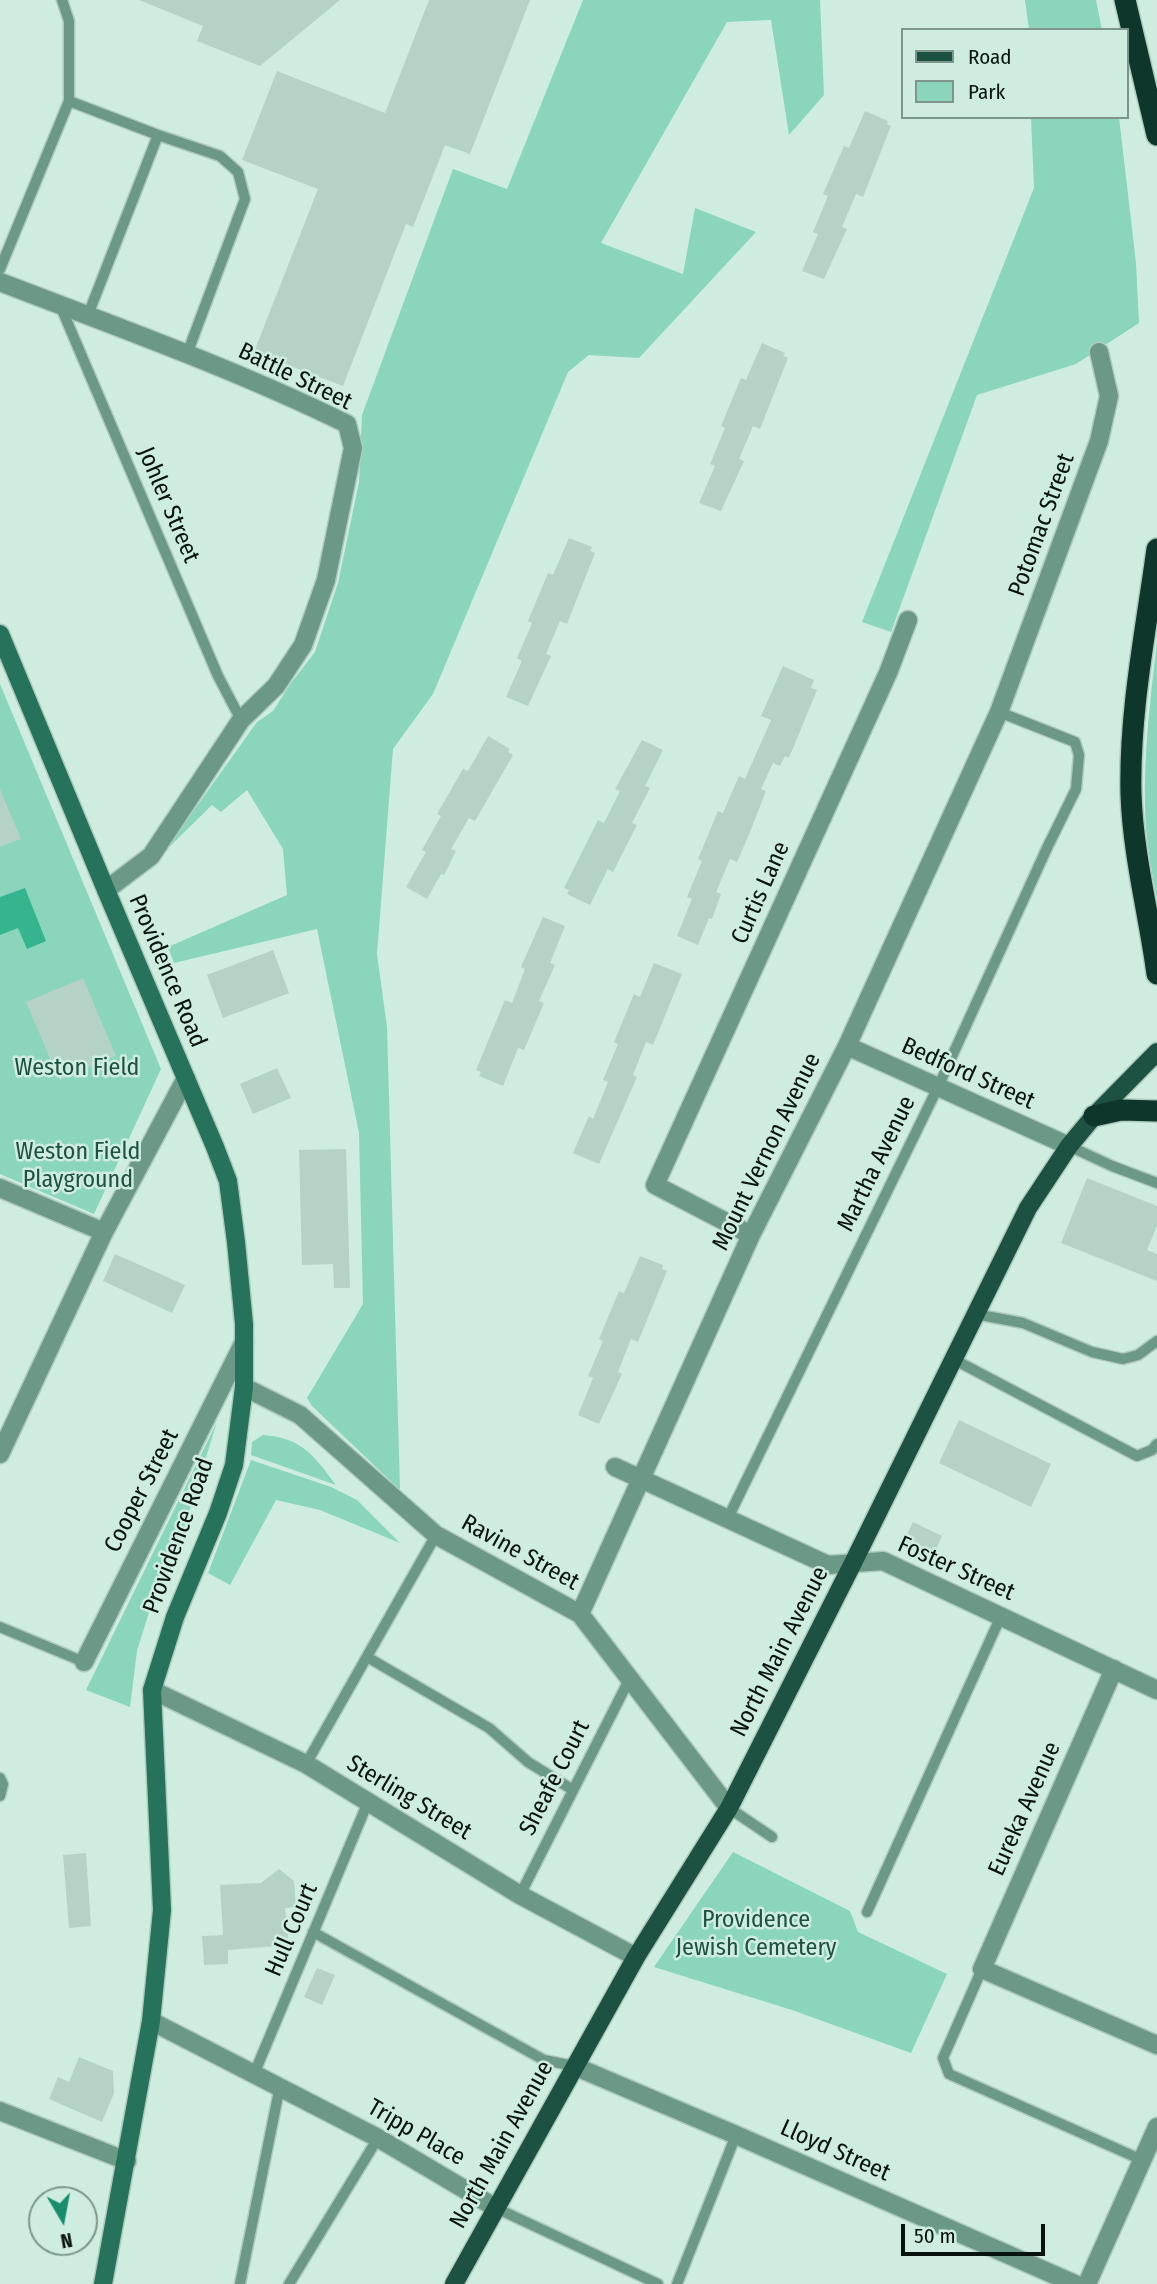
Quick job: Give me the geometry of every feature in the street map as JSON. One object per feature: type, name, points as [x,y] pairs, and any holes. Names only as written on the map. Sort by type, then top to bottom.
[{"type":"highway","points":[[1125,0],[1157,135]]},
{"type":"highway","points":[[1157,549],[1132,756],[1138,867],[1155,948],[1157,974]]},
{"type":"highway","points":[[1094,1115],[1121,1110],[1157,1111]]},
{"type":"main road","name":"Providence Road","points":[[0,634],[228,1181],[239,1267],[244,1342],[244,1387],[234,1465],[218,1513],[175,1617],[152,1690],[162,1910],[151,2021],[103,2284]]},
{"type":"main road","name":"North Main Avenue","points":[[454,2284],[636,1957],[729,1808],[1027,1208],[1069,1146],[1094,1115],[1157,1052]]},
{"type":"street","name":"Battle Street","points":[[0,282],[187,354],[296,399],[347,424],[353,448],[326,580],[303,645],[276,686],[241,720]]},
{"type":"street","name":"Potomac Street","points":[[999,712],[1099,441],[1109,396],[1098,352]]},
{"type":"street","name":"Curtis Lane","points":[[751,1235],[654,1185],[882,686],[908,620]]},
{"type":"street","name":"Mount Vernon Avenue","points":[[580,1614],[751,1235],[847,1046],[999,712]]},
{"type":"street","points":[[106,890],[150,856],[241,720]]},
{"type":"street","name":"Bedford Street","points":[[847,1046],[1069,1146]]},
{"type":"street","points":[[0,1454],[104,1232],[186,1078]]},
{"type":"street","points":[[0,1188],[104,1232]]},
{"type":"street","name":"Cooper Street","points":[[84,1662],[244,1342]]},
{"type":"street","name":"Ravine Street","points":[[244,1387],[300,1415],[436,1535],[580,1614],[729,1808]]},
{"type":"street","name":"Foster Street","points":[[615,1467],[828,1565],[854,1561],[883,1561],[1157,1690]]},
{"type":"street","name":"Eureka Avenue","points":[[982,1969],[1114,1670]]},
{"type":"street","name":"Sterling Street","points":[[152,1690],[306,1764],[520,1895],[636,1957]]},
{"type":"street","points":[[982,1969],[1157,2045]]},
{"type":"street","name":"Tripp Place","points":[[151,2021],[378,2138],[496,2208]]},
{"type":"street","name":"Lloyd Street","points":[[574,2066],[1075,2284]]},
{"type":"street","points":[[0,2111],[127,2161]]},
{"type":"street","points":[[1087,2284],[1157,2127]]},
{"type":"lane","points":[[0,269],[69,101],[69,21],[62,0]]},
{"type":"lane","points":[[69,101],[220,156],[238,172],[245,199],[187,354]]},
{"type":"lane","points":[[88,316],[158,135]]},
{"type":"lane","name":"Johler Street","points":[[60,305],[218,676],[241,720]]},
{"type":"lane","name":"Martha Avenue","points":[[727,1520],[938,1087],[1076,789],[1079,755],[1075,742],[999,712]]},
{"type":"lane","points":[[1069,1146],[1157,1183]]},
{"type":"lane","points":[[975,1314],[1023,1324],[1092,1352],[1123,1359],[1138,1355],[1157,1341]]},
{"type":"lane","points":[[953,1359],[1137,1456],[1152,1450],[1157,1444]]},
{"type":"lane","points":[[306,1764],[436,1535]]},
{"type":"lane","points":[[867,1912],[1001,1616]]},
{"type":"lane","points":[[0,1628],[84,1662]]},
{"type":"lane","points":[[367,1657],[489,1728],[528,1762],[573,1790]]},
{"type":"lane","name":"Sheafe Court","points":[[520,1895],[629,1680]]},
{"type":"lane","points":[[0,1778],[3,1784],[0,1796]]},
{"type":"lane","name":"Hull Court","points":[[254,2074],[368,1802]]},
{"type":"lane","points":[[729,1808],[772,1837]]},
{"type":"lane","points":[[313,1932],[544,2060],[574,2066]]},
{"type":"lane","points":[[982,1969],[943,2058],[949,2074],[1142,2160]]},
{"type":"lane","points":[[240,2284],[280,2086]]},
{"type":"lane","points":[[677,2284],[736,2135]]},
{"type":"lane","points":[[289,2284],[378,2138]]},
{"type":"lane","name":"Tripp Place","points":[[496,2208],[658,2284]]},
{"type":"green space","points":[[583,0],[820,0],[824,95],[789,135],[771,20],[727,22],[601,243],[683,274],[695,208],[756,232],[639,358],[589,355],[568,372],[433,694],[393,749],[377,954],[387,1027],[400,1490],[312,1406],[307,1398],[363,1304],[359,1133],[317,929],[174,963],[168,947],[287,895],[283,849],[247,790],[221,812],[212,805],[164,852],[257,722],[273,711],[315,652],[338,583],[359,482],[362,415],[453,169],[507,189]]},
{"type":"green space","points":[[1025,0],[1096,0],[1102,28],[1029,28]]},
{"type":"green space","points":[[1031,119],[1119,119],[1136,263],[1139,323],[1076,364],[977,395],[891,632],[862,622],[1034,188]]},
{"type":"green space","points":[[1157,641],[1157,899],[1147,839],[1145,783],[1148,722]]},
{"type":"green space","name":"Weston Field","points":[[0,684],[161,1069],[94,1214],[0,1174]]},
{"type":"green space","points":[[217,1422],[184,1528],[155,1593],[137,1651],[130,1707],[86,1690]]},
{"type":"green space","points":[[263,1435],[298,1444],[314,1457],[336,1485],[251,1455],[252,1442]]},
{"type":"green space","points":[[251,1460],[331,1487],[357,1500],[400,1543],[320,1510],[276,1500],[230,1585],[208,1573]]},
{"type":"green space","name":"Providence Jewish Cemetery","points":[[733,1852],[850,1911],[858,1932],[947,1974],[911,2053],[792,2010],[654,1967]]},
{"type":"shaded area","points":[[25,888],[46,941],[27,949],[18,928],[0,935],[0,897]]},
{"type":"building","points":[[139,0],[340,0],[260,66],[197,41],[203,26]]},
{"type":"building","points":[[429,0],[530,0],[470,154],[445,145],[413,227],[406,224],[343,386],[254,352],[318,189],[242,160],[277,71],[385,113]]},
{"type":"building","points":[[865,111],[888,121],[887,124],[891,126],[863,197],[856,194],[842,227],[847,229],[824,279],[802,271],[818,234],[813,232],[828,196],[823,194],[844,146],[849,148]]},
{"type":"building","points":[[762,343],[785,353],[783,356],[788,358],[760,429],[753,426],[739,459],[744,461],[721,511],[699,503],[715,466],[710,464],[725,428],[721,426],[741,378],[746,380]]},
{"type":"building","points":[[569,538],[592,547],[590,551],[595,553],[567,624],[560,621],[546,654],[551,656],[528,706],[506,697],[522,661],[517,658],[532,623],[528,621],[548,573],[553,575]]},
{"type":"building","points":[[783,666],[814,680],[811,688],[817,690],[789,758],[785,756],[780,766],[773,763],[761,789],[766,791],[750,832],[737,862],[730,859],[716,892],[721,894],[712,919],[709,918],[698,945],[677,936],[692,899],[687,897],[702,861],[698,859],[718,811],[723,813],[739,776],[745,779],[771,720],[761,716]]},
{"type":"building","points":[[488,736],[510,749],[508,752],[513,755],[475,821],[469,818],[451,849],[456,851],[444,875],[441,874],[427,899],[406,887],[426,852],[422,850],[441,816],[437,814],[463,769],[468,771]]},
{"type":"building","points":[[642,740],[663,750],[645,786],[650,788],[632,823],[637,825],[613,872],[608,869],[590,905],[567,894],[569,890],[564,888],[598,820],[604,823],[620,791],[615,789]]},
{"type":"building","points":[[0,789],[21,839],[0,847]]},
{"type":"building","points":[[543,917],[565,926],[550,963],[555,965],[539,1001],[544,1003],[524,1050],[518,1048],[503,1086],[479,1076],[481,1072],[476,1070],[505,1000],[512,1003],[525,969],[521,967]]},
{"type":"building","points":[[273,950],[289,993],[223,1018],[207,975]]},
{"type":"building","points":[[654,963],[682,974],[653,1045],[646,1042],[633,1075],[637,1077],[599,1164],[573,1153],[589,1116],[593,1119],[608,1082],[603,1080],[618,1044],[614,1042],[634,994],[640,997]]},
{"type":"building","points":[[83,978],[116,1056],[59,1080],[26,1002]]},
{"type":"building","points":[[277,1068],[291,1098],[253,1114],[240,1084]]},
{"type":"building","points":[[346,1149],[350,1288],[334,1288],[333,1264],[302,1265],[299,1150]]},
{"type":"building","points":[[1087,1178],[1157,1206],[1157,1226],[1147,1250],[1157,1254],[1157,1281],[1061,1243]]},
{"type":"building","points":[[115,1254],[185,1285],[172,1313],[103,1281]]},
{"type":"building","points":[[640,1256],[663,1265],[662,1269],[667,1271],[638,1342],[631,1339],[618,1372],[622,1374],[599,1424],[578,1415],[593,1378],[588,1376],[603,1341],[599,1339],[619,1291],[624,1293]]},
{"type":"building","points":[[959,1420],[1051,1464],[1031,1507],[939,1463]]},
{"type":"building","points":[[913,1522],[942,1536],[933,1556],[904,1541]]},
{"type":"building","points":[[86,1853],[91,1926],[69,1928],[63,1855]]},
{"type":"building","points":[[279,1869],[294,1881],[296,1907],[285,1908],[289,1945],[228,1950],[228,1964],[204,1965],[202,1936],[223,1935],[220,1885],[261,1883]]},
{"type":"building","points":[[317,1968],[335,1975],[322,2005],[304,1997]]},
{"type":"building","points":[[79,2057],[113,2071],[114,2093],[102,2122],[49,2099],[58,2077],[69,2082]]},
{"type":"park label","name":"Weston Field Playground","points":[[78,1166]]}]
